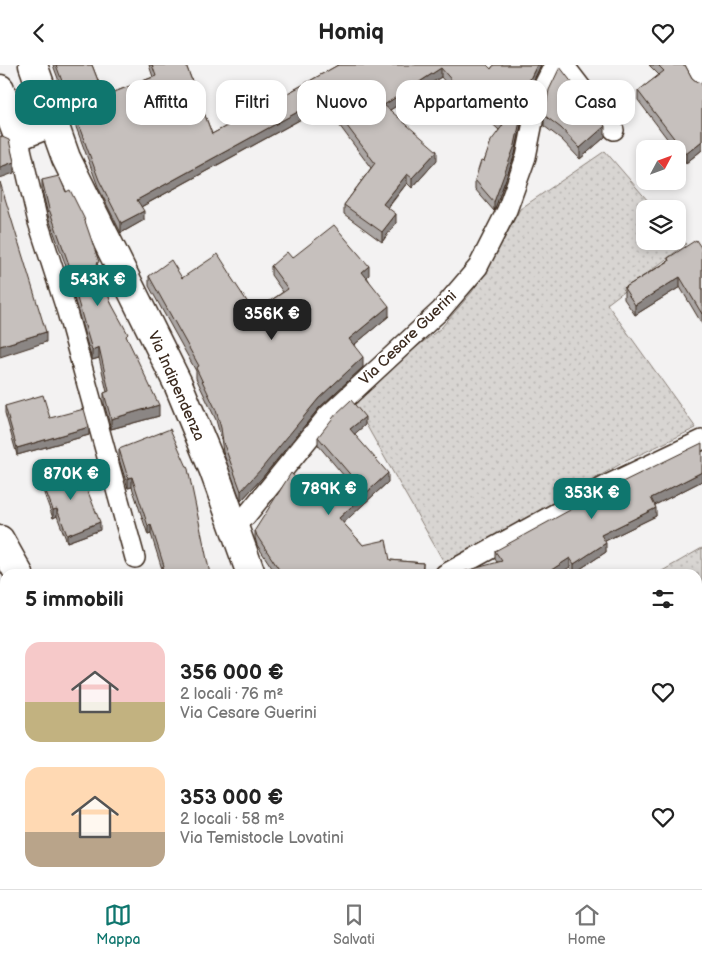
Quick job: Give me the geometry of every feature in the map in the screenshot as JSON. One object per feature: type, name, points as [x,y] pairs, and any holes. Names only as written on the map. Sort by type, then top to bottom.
[{"type":"street","name":"Via Indipendenza","points":[[33,65],[39,80]]},
{"type":"street","name":"Via Cesare Guerini","points":[[232,523],[246,516],[328,415],[441,310],[478,267],[507,210],[526,157],[538,97],[554,65]]},
{"type":"street","points":[[564,65],[614,130]]},
{"type":"street","points":[[693,65],[702,81]]},
{"type":"street","points":[[0,89],[18,136],[38,222],[67,312],[134,558]]},
{"type":"street","points":[[18,136],[46,125]]},
{"type":"street","name":"Via Indipendenza","points":[[55,125],[66,158],[178,384],[214,471],[250,569]]},
{"type":"street","points":[[454,569],[609,484],[702,440]]},
{"type":"street","points":[[0,540],[16,569]]},
{"type":"green space","points":[[605,151],[636,187],[636,190],[639,190],[647,200],[636,200],[636,250],[678,250],[607,304],[696,428],[624,462],[445,564],[351,398],[441,328],[472,292],[495,256],[520,209]]},
{"type":"green space","points":[[702,548],[702,569],[666,569]]},
{"type":"building","points":[[56,65],[92,65],[98,80],[62,80]]},
{"type":"building","points":[[152,65],[186,65],[192,80],[146,80],[156,76]]},
{"type":"building","points":[[338,65],[487,65],[491,69],[494,65],[537,65],[530,80],[451,80],[441,68],[423,80],[396,80],[396,97],[386,104],[386,80],[311,80]]},
{"type":"building","points":[[658,65],[685,65],[692,78],[702,83],[702,141],[686,154],[686,140],[675,140],[638,91],[664,71]]},
{"type":"building","points":[[560,67],[570,80],[557,80],[557,125],[547,117],[549,90]]},
{"type":"building","points":[[126,88],[126,125],[206,125],[206,118],[212,134],[229,125],[274,125],[137,200],[144,211],[121,223],[99,180],[78,125],[116,125],[116,91]]},
{"type":"building","points":[[297,88],[297,112],[287,118],[287,93]]},
{"type":"building","points":[[386,107],[396,115],[396,125],[407,125],[437,151],[412,178],[407,174],[383,204],[396,214],[382,232],[344,205],[375,163],[346,125],[386,125]]},
{"type":"building","points":[[503,125],[519,125],[515,145],[494,202],[475,180],[481,161],[484,162],[491,141]]},
{"type":"building","points":[[557,125],[605,126],[580,148]]},
{"type":"building","points":[[0,136],[9,140],[14,162],[0,167]]},
{"type":"building","points":[[59,176],[66,192],[70,190],[84,218],[111,303],[128,334],[126,336],[159,405],[111,419],[104,393],[109,391],[99,347],[92,350],[70,274],[72,273],[49,209],[42,180]]},
{"type":"building","points":[[0,182],[46,332],[0,346]]},
{"type":"building","points":[[334,225],[369,266],[362,272],[389,306],[349,339],[363,357],[319,398],[241,491],[223,442],[216,410],[196,368],[199,366],[149,276],[171,260],[182,278],[218,254],[254,312],[288,289],[271,266],[287,252],[292,258]]},
{"type":"building","points":[[696,240],[702,249],[702,314],[680,277],[635,305],[624,288],[669,261],[668,258],[680,250],[686,250],[686,246]]},
{"type":"building","points":[[43,395],[50,418],[84,409],[89,427],[17,448],[5,406]]},
{"type":"building","points":[[351,400],[365,417],[350,429],[388,473],[339,518],[363,545],[386,540],[390,560],[423,563],[422,569],[279,569],[257,536],[255,530],[291,473],[323,508],[354,479],[318,437],[336,414]]},
{"type":"building","points":[[170,429],[188,469],[209,569],[163,569],[164,566],[151,525],[148,526],[132,477],[128,478],[119,449]]},
{"type":"building","points":[[702,443],[702,472],[651,498],[656,508],[601,535],[606,543],[574,564],[570,558],[553,569],[473,569],[502,561],[495,551],[614,486]]},
{"type":"building","points":[[78,467],[100,522],[67,535],[57,509],[53,510],[42,481]]}]
